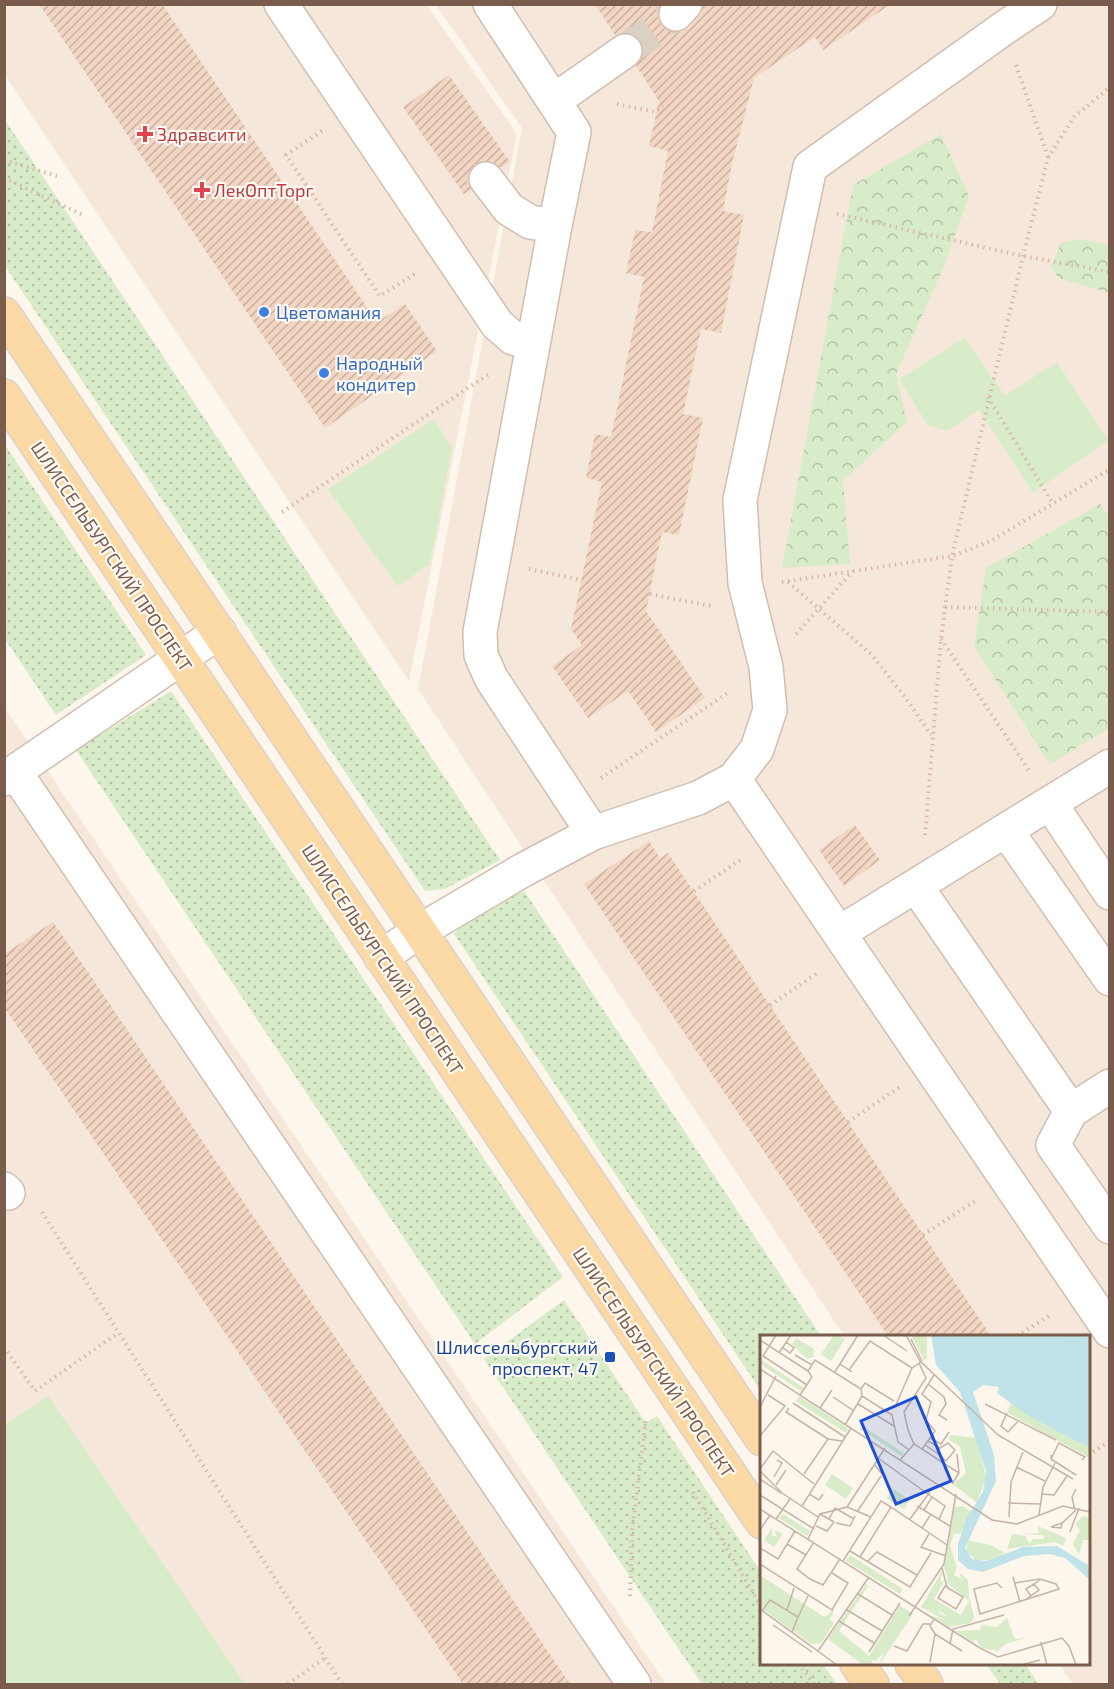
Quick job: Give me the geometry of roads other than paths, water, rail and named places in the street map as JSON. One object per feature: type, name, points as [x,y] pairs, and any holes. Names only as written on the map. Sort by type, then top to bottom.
[{"type":"main road","points":[[4,314],[760,1436]]},
{"type":"main road","name":"ШЛИССЕЛЬБУРГСКИЙ ПРОСПЕКТ","points":[[4,396],[760,1519]]},
{"type":"main road","points":[[858,1665],[872,1684]]},
{"type":"main road","points":[[913,1665],[926,1684]]},
{"type":"lane","points":[[281,4],[497,324],[513,338],[533,344]]},
{"type":"lane","points":[[490,4],[574,132],[480,632],[481,655],[491,678],[593,833]]},
{"type":"lane","points":[[381,957],[523,870],[593,833],[698,798],[734,779],[757,749],[770,710],[766,667],[745,583],[740,500],[810,167],[1040,4]]},
{"type":"lane","points":[[555,100],[625,51]]},
{"type":"lane","points":[[486,179],[509,209],[530,222],[555,226]]},
{"type":"lane","points":[[219,632],[10,776],[634,1684]]},
{"type":"lane","points":[[845,942],[916,886],[1110,766]]},
{"type":"lane","points":[[734,779],[1110,1331]]},
{"type":"lane","points":[[1050,802],[1110,892]]},
{"type":"lane","points":[[1006,830],[1110,979]]},
{"type":"lane","points":[[916,886],[1071,1111]]},
{"type":"lane","points":[[1110,1086],[1071,1111],[1053,1145],[1110,1227]]},
{"type":"tunnel","points":[[625,51],[676,14]]},
{"type":"place","name":"Здравсити","points":[[145,134]]},
{"type":"place","name":"ЛекОптТорг","points":[[202,190]]},
{"type":"place","name":"Цветомания","points":[[264,312]]},
{"type":"place","name":"Народный кондитер","points":[[324,373]]},
{"type":"place","name":"Шлиссельбургский проспект, 47","points":[[610,1357]]}]
